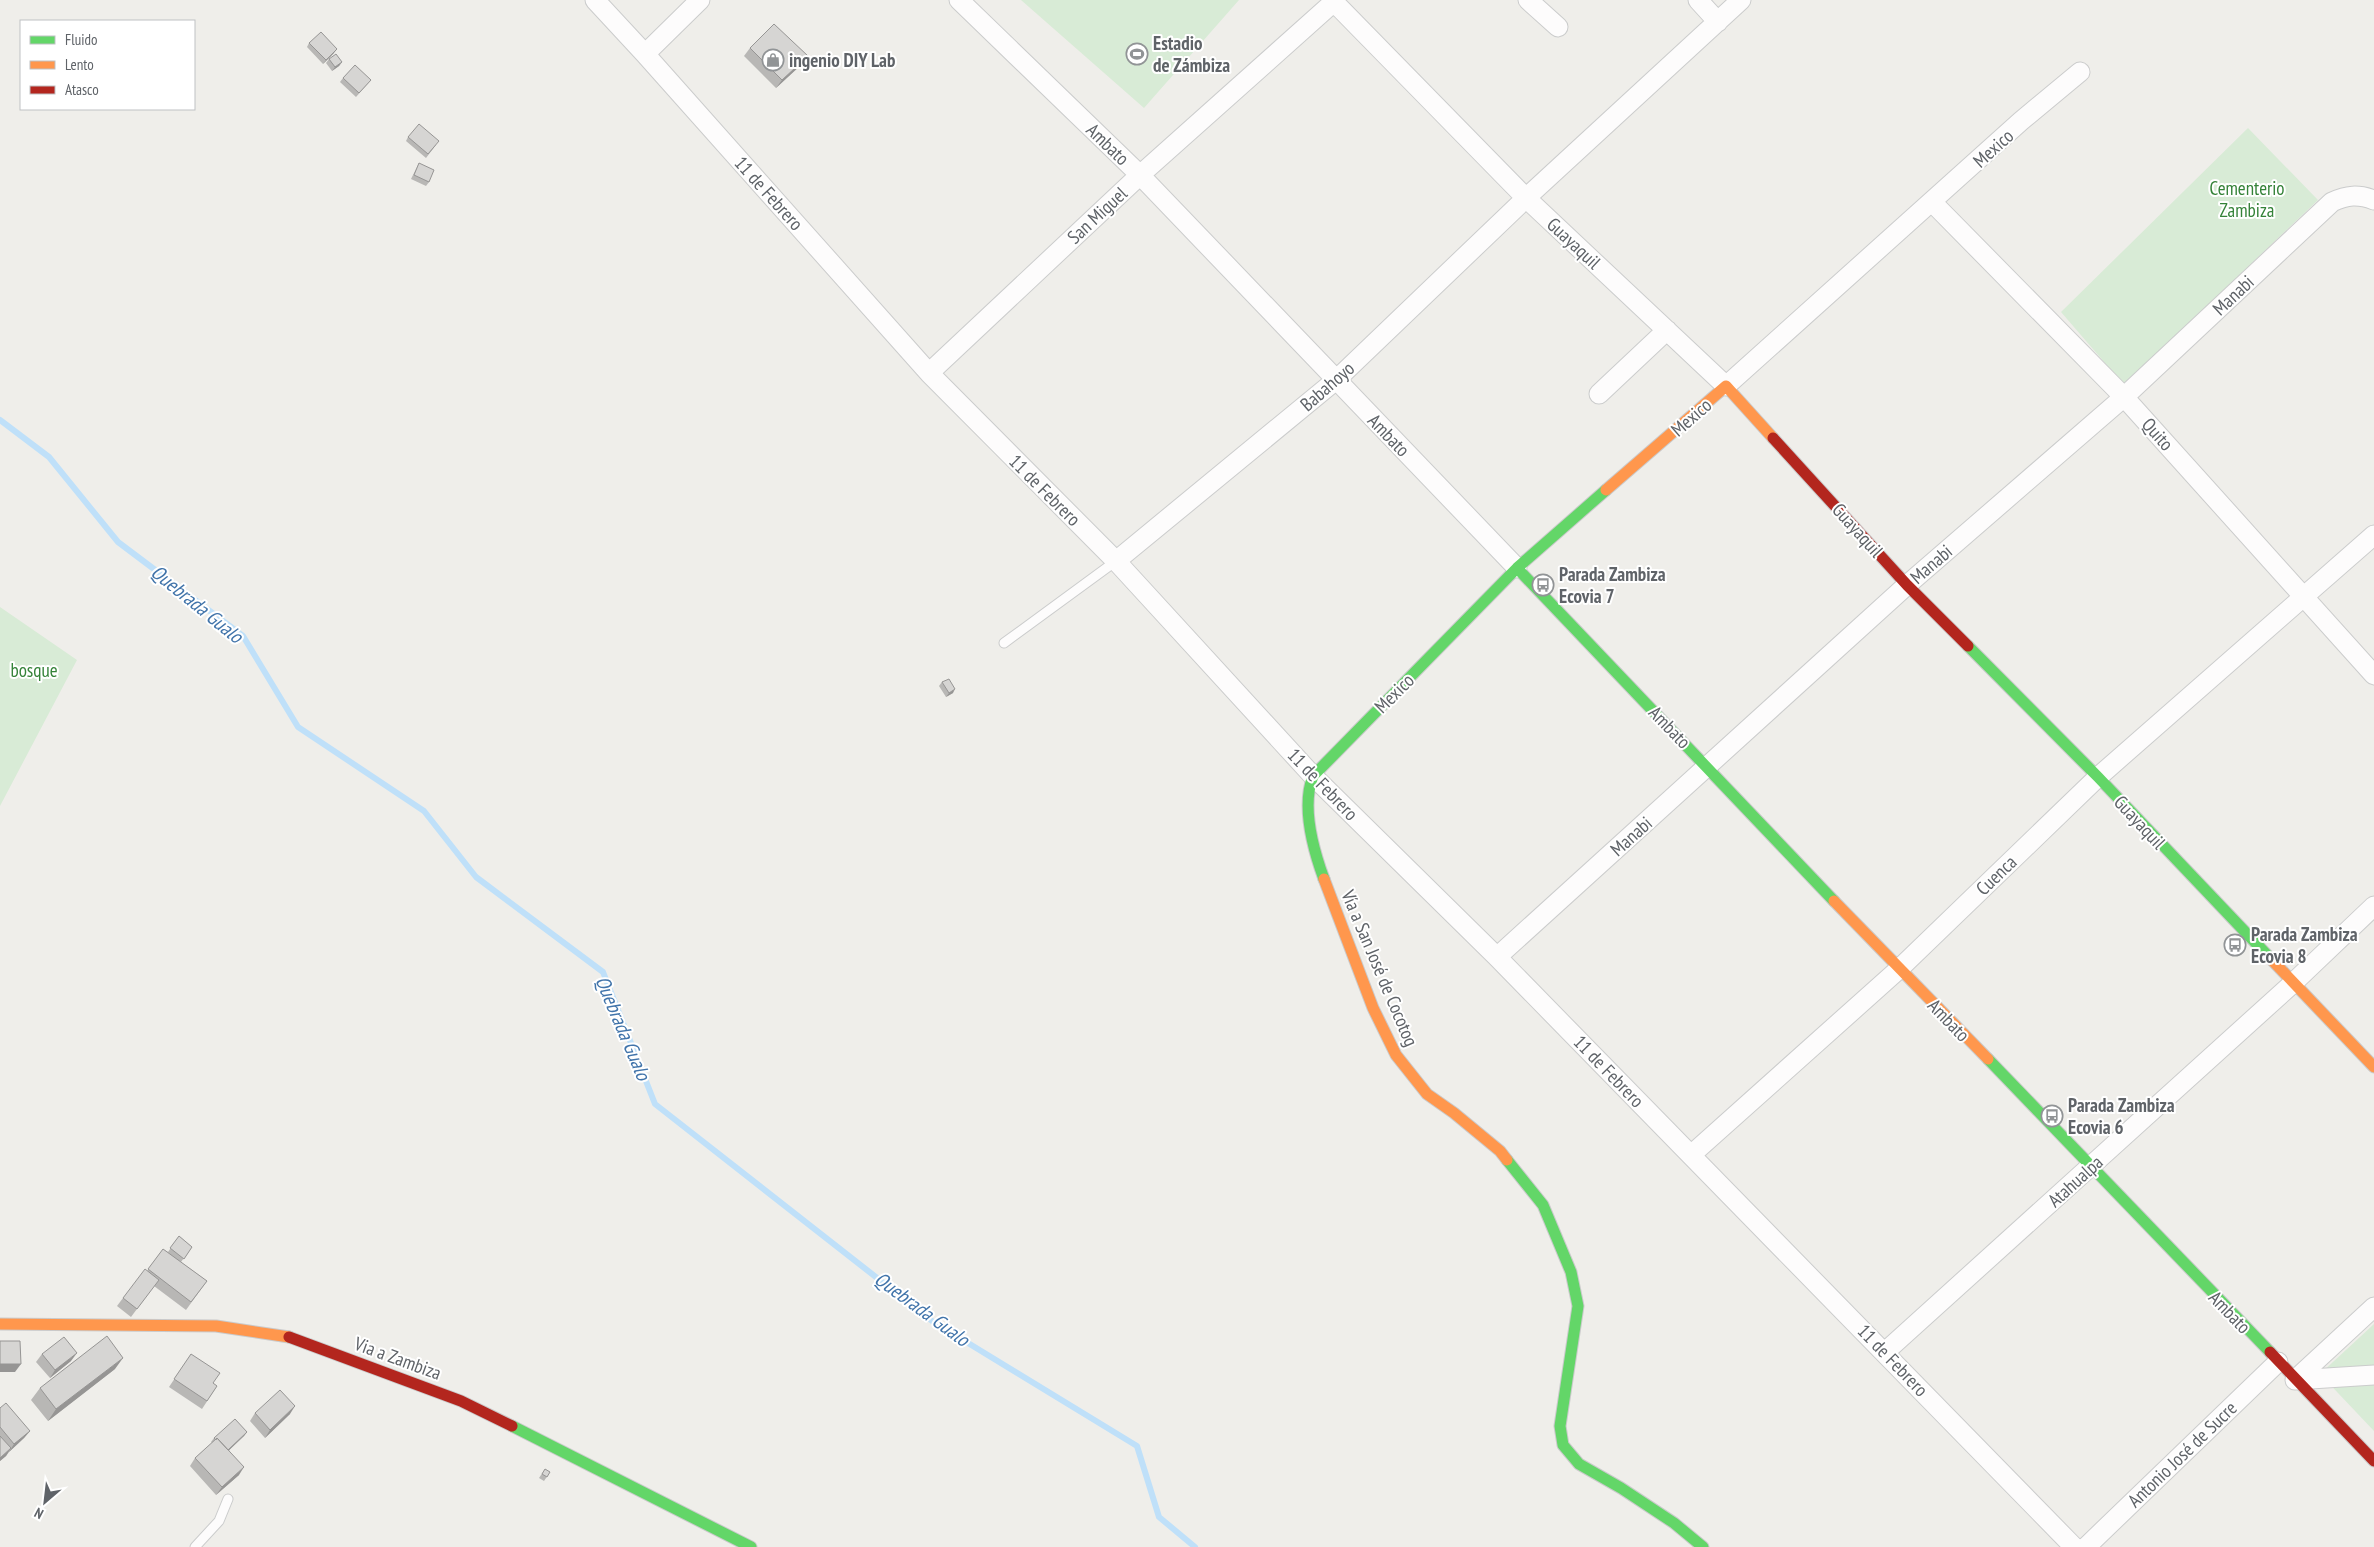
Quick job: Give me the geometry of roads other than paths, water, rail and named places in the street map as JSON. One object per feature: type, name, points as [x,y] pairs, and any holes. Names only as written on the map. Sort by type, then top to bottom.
[{"type":"street","name":"11 de Febrero","points":[[595,0],[929,374],[1116,561],[1313,776],[1497,957],[2074,1547]]},
{"type":"street","points":[[645,54],[700,0]]},
{"type":"street","name":"Ambato","points":[[959,0],[1140,175],[1708,766],[1899,969],[2092,1166],[2374,1461]]},
{"type":"street","points":[[1528,0],[1558,27]]},
{"type":"street","points":[[1698,0],[1718,22]]},
{"type":"street","name":"Babahoyo","points":[[1116,561],[1336,380],[1526,198],[1741,0]]},
{"type":"street","name":"San Miguel","points":[[929,374],[1140,175],[1335,1]]},
{"type":"street","name":"Guayaquil","points":[[1335,1],[1526,198],[1726,386],[1908,585],[2098,778],[2292,984],[2374,1067]]},
{"type":"street","name":"Mexico","points":[[1313,776],[1517,568],[1726,386],[2080,72]]},
{"type":"street","name":"Manabi","points":[[1497,957],[1908,585],[2124,397],[2332,202],[2346,195],[2363,195],[2374,200]]},
{"type":"street","name":"Quito","points":[[1932,202],[2124,397],[2374,675]]},
{"type":"street","points":[[1599,394],[1667,330]]},
{"type":"street","name":"Cuenca","points":[[1690,1155],[1899,969],[2098,778],[2374,535]]},
{"type":"street","name":"Vía a San José de Cocotog","points":[[1313,776],[1309,783],[1312,834],[1317,859],[1373,1008],[1396,1055],[1427,1094],[1500,1151],[1543,1205],[1571,1272],[1578,1306],[1560,1426],[1563,1445],[1579,1464],[1659,1513],[1703,1547]]},
{"type":"street","name":"Atahualpa","points":[[1885,1352],[2292,984],[2374,906]]},
{"type":"street","points":[[2295,1380],[2374,1307]]},
{"type":"street","name":"Via a Zambiza","points":[[0,1324],[216,1326],[285,1336],[461,1401],[751,1547]]},
{"type":"street","name":"Antonio José de Sucre","points":[[2086,1547],[2278,1362]]},
{"type":"street","points":[[2295,1380],[2374,1375]]},
{"type":"lane","points":[[1004,643],[1116,561]]},
{"type":"lane","points":[[195,1547],[219,1521],[228,1499]]},
{"type":"waterway","name":"Quebrada Gualo","points":[[0,420],[49,457],[118,542],[243,636],[298,727],[424,811],[476,877],[603,972],[655,1104],[932,1321],[1137,1446],[1159,1517],[1195,1547]]},
{"type":"place","name":"Estadio de Zámbiza","points":[[1137,54]]},
{"type":"place","name":"ingenio DIY Lab","points":[[773,60]]},
{"type":"place","name":"Parada Zambiza Ecovia 7","points":[[1543,585]]},
{"type":"place","name":"Parada Zambiza Ecovia 8","points":[[2235,945]]},
{"type":"place","name":"Parada Zambiza Ecovia 6","points":[[2052,1116]]},
{"type":"park label","name":"Cementerio Zambiza","points":[[2247,199]]},
{"type":"park label","name":"bosque","points":[[34,670]]}]
